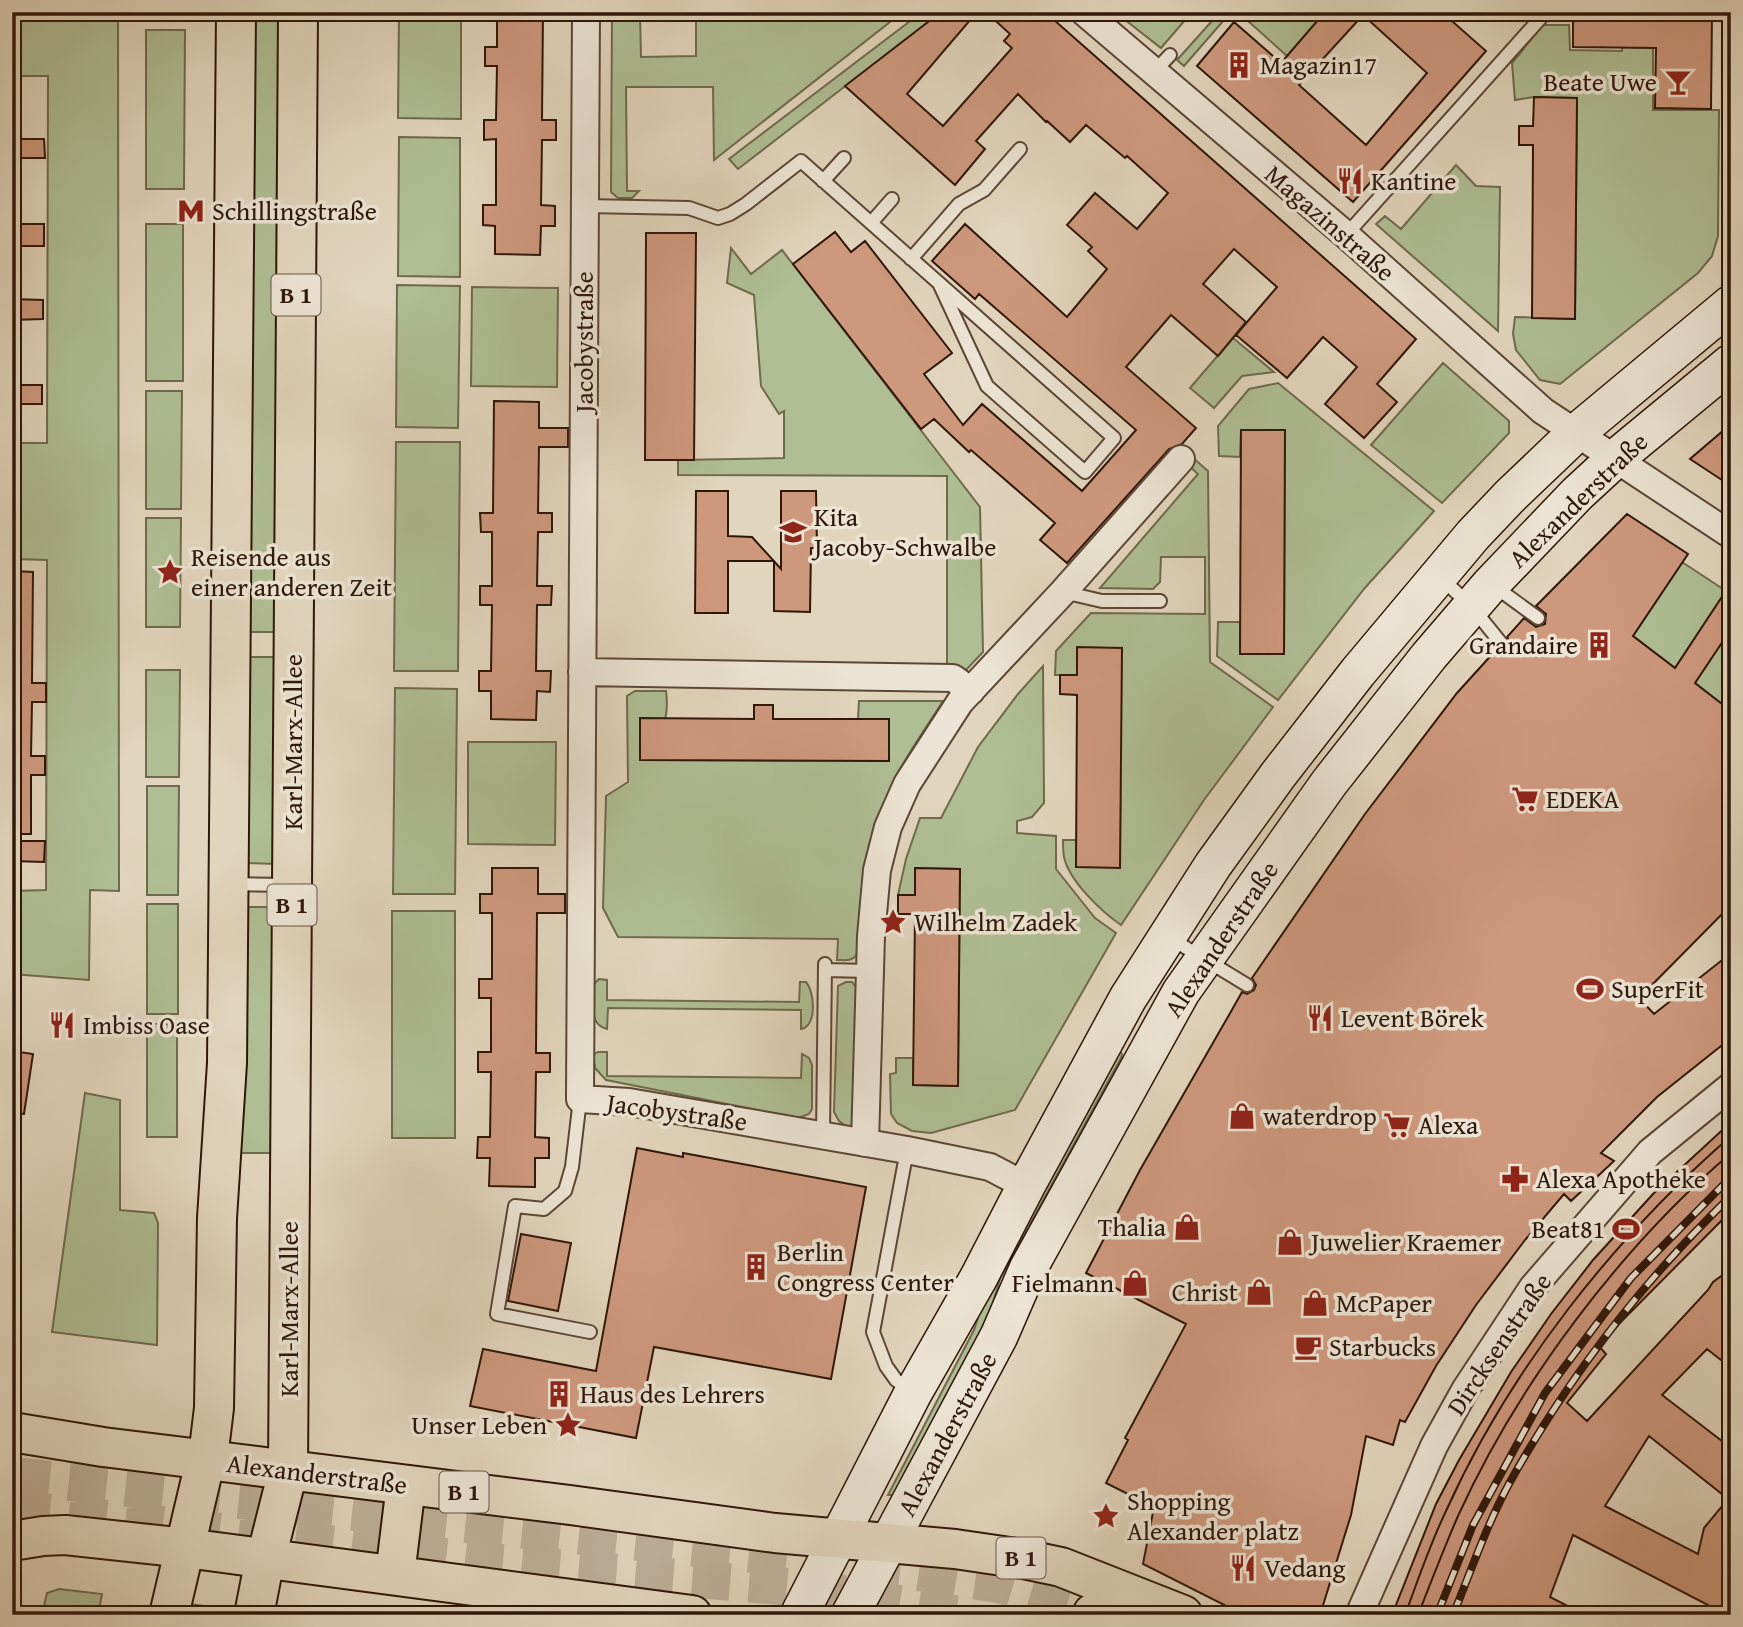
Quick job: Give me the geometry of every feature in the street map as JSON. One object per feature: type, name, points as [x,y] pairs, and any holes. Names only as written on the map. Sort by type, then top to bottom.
[{"type":"main road","name":"B 1","points":[[205,1460],[215,1392],[217,1218],[226,1096],[236,12]]},
{"type":"main road","name":"Karl-Marx-Allee","points":[[265,1559],[288,1471],[298,12]]},
{"type":"main road","name":"Alexanderstraße","points":[[799,1615],[913,1393],[979,1277],[1026,1186],[1130,1039],[1181,992],[1205,960],[1258,844],[1278,775],[1358,672],[1438,576],[1510,496],[1576,433],[1731,304]]},
{"type":"main road","name":"Alexanderstraße","points":[[850,1615],[999,1336],[1130,1039],[1166,936],[1372,727],[1481,595],[1568,502],[1616,458],[1731,363]]},
{"type":"main road","points":[[12,1432],[205,1460]]},
{"type":"main road","name":"Alexanderstraße","points":[[169,1615],[205,1460],[570,1505],[775,1534],[837,1539]]},
{"type":"main road","points":[[394,1575],[407,1485]]},
{"type":"main road","points":[[12,1541],[65,1535],[186,1548],[692,1615]]},
{"type":"main road","name":"B 1","points":[[837,1539],[955,1549],[1061,1567],[1183,1615]]},
{"type":"main road","points":[[254,1615],[265,1559]]},
{"type":"street","name":"Jacobystraße","points":[[586,12],[580,1099],[629,1102],[907,1150],[990,1167],[1026,1186]]},
{"type":"street","name":"Magazinstraße","points":[[1084,12],[1162,63],[1536,405],[1731,535]]},
{"type":"street","points":[[865,1143],[869,971],[877,870],[888,827],[907,784],[960,702],[1063,592],[1181,459]]},
{"type":"street","points":[[582,672],[953,678],[971,691]]},
{"type":"street","name":"Dircksenstraße","points":[[1359,1615],[1434,1446],[1465,1390],[1534,1287],[1650,1152],[1731,1086]]},
{"type":"lane","points":[[1346,234],[1546,12]]},
{"type":"lane","points":[[911,258],[959,204],[984,190],[1020,149]]},
{"type":"lane","points":[[823,181],[844,158]]},
{"type":"lane","points":[[585,206],[689,208],[718,218],[746,204],[801,162],[1114,438],[1084,472],[986,386],[939,284]]},
{"type":"lane","points":[[871,223],[892,200]]},
{"type":"lane","points":[[1438,576],[1538,618]]},
{"type":"lane","points":[[1063,592],[1102,601],[1160,601]]},
{"type":"lane","points":[[1481,595],[1502,643]]},
{"type":"lane","points":[[228,884],[292,885]]},
{"type":"lane","points":[[1166,936],[1247,985]]},
{"type":"lane","points":[[823,1135],[825,967],[869,971]]},
{"type":"lane","points":[[580,1099],[572,1167],[565,1191],[544,1209],[515,1206],[497,1314],[590,1332]]},
{"type":"lane","points":[[907,1150],[873,1332],[886,1366],[896,1380],[913,1393]]},
{"type":"green space","points":[[12,12],[118,12],[119,891],[90,890],[89,980],[12,974],[12,891],[46,890],[47,560],[12,559],[12,443],[47,443],[48,76],[12,76]]},
{"type":"green space","points":[[250,12],[285,12],[278,632],[244,632]]},
{"type":"green space","points":[[399,12],[461,12],[461,119],[398,118]]},
{"type":"green space","points":[[612,12],[640,12],[641,57],[696,56],[696,12],[890,12],[890,22],[714,160],[713,87],[626,87],[627,191],[639,191],[632,198],[618,198],[611,192]]},
{"type":"green space","points":[[922,12],[941,12],[738,169],[729,159]]},
{"type":"green space","points":[[1115,12],[1192,12],[1161,48]]},
{"type":"green space","points":[[1220,12],[1231,12],[1184,66],[1177,60]]},
{"type":"green space","points":[[1238,12],[1325,12],[1287,56]]},
{"type":"green space","points":[[1543,25],[1569,25],[1570,50],[1622,51],[1623,37],[1653,37],[1653,110],[1719,110],[1718,236],[1712,256],[1698,273],[1560,384],[1540,380],[1516,350],[1513,334],[1515,317],[1575,319],[1577,98],[1534,97],[1515,100],[1512,63]]},
{"type":"green space","points":[[146,30],[185,30],[184,189],[146,189]]},
{"type":"green space","points":[[399,137],[460,138],[460,277],[398,276]]},
{"type":"green space","points":[[1456,165],[1476,186],[1500,187],[1498,331],[1376,224],[1385,216],[1401,229]]},
{"type":"green space","points":[[146,224],[183,224],[183,381],[146,381]]},
{"type":"green space","points":[[731,248],[751,274],[782,250],[980,507],[983,652],[965,671],[947,672],[947,476],[678,475],[678,460],[784,458],[784,411],[779,414],[761,386],[754,295],[727,283]]},
{"type":"green space","points":[[397,285],[460,286],[458,428],[396,427]]},
{"type":"green space","points":[[472,287],[558,288],[557,387],[471,386]]},
{"type":"green space","points":[[1233,338],[1274,372],[1242,376],[1214,408],[1190,388]]},
{"type":"green space","points":[[1443,363],[1509,421],[1509,433],[1442,503],[1371,445]]},
{"type":"green space","points":[[1278,383],[1434,511],[1364,589],[1278,700],[1217,656],[1218,622],[1240,622],[1240,654],[1284,654],[1285,431],[1241,430],[1240,457],[1219,456],[1218,426],[1249,389]]},
{"type":"green space","points":[[146,391],[182,391],[181,509],[146,509]]},
{"type":"green space","points":[[396,442],[460,442],[458,671],[394,671]]},
{"type":"green space","points":[[1192,457],[1208,471],[1210,662],[1273,707],[1204,800],[1121,925],[1096,904],[1072,876],[1064,857],[1063,840],[1076,840],[1076,867],[1120,867],[1121,648],[1077,675],[1055,675],[1056,651],[1091,613],[1205,614],[1205,557],[1161,557],[1160,582],[1153,589],[1100,588],[1198,474],[1187,464]]},
{"type":"green space","points":[[146,518],[181,518],[180,627],[146,627]]},
{"type":"green space","points":[[1682,562],[1726,591],[1675,668],[1633,636]]},
{"type":"green space","points":[[1731,629],[1731,711],[1695,683]]},
{"type":"green space","points":[[244,657],[278,657],[277,864],[244,863]]},
{"type":"green space","points":[[1043,666],[1044,803],[1032,817],[1017,821],[1017,833],[1056,836],[1056,869],[1095,918],[1116,933],[1015,1110],[931,1133],[912,1131],[897,1123],[891,1114],[890,1074],[896,1073],[896,1058],[913,1058],[913,1085],[958,1086],[960,869],[915,868],[915,895],[898,895],[906,859],[920,818],[941,818],[978,747]]},
{"type":"green space","points":[[146,670],[180,670],[179,777],[146,777]]},
{"type":"green space","points":[[395,688],[457,689],[455,894],[393,894]]},
{"type":"green space","points":[[635,691],[666,691],[664,722],[641,760],[889,761],[889,719],[858,719],[859,701],[943,701],[900,769],[882,813],[870,858],[858,952],[854,957],[837,960],[838,939],[618,937],[603,908],[606,796],[628,782],[627,696]]},
{"type":"green space","points":[[468,742],[556,742],[555,845],[468,844]]},
{"type":"green space","points":[[147,786],[179,786],[178,895],[147,895]]},
{"type":"green space","points":[[147,904],[178,904],[178,1014],[147,1014]]},
{"type":"green space","points":[[244,907],[277,907],[277,1153],[241,1153]]},
{"type":"green space","points":[[392,911],[455,911],[455,1138],[392,1138]]},
{"type":"green space","points":[[599,979],[607,980],[607,1000],[799,1002],[800,982],[806,982],[813,1001],[812,1016],[806,1027],[801,1029],[801,1010],[608,1008],[607,1029],[597,1022],[593,1011],[594,984]]},
{"type":"green space","points":[[852,982],[857,988],[853,1125],[849,1128],[839,1121],[834,1112],[838,986]]},
{"type":"green space","points":[[147,1024],[177,1024],[177,1137],[147,1137]]},
{"type":"green space","points":[[1118,1050],[1122,1054],[1121,1058],[1000,1279],[977,1346],[905,1472],[899,1495],[888,1495],[974,1330],[992,1274]]},
{"type":"green space","points":[[607,1052],[607,1076],[801,1078],[802,1054],[809,1058],[812,1065],[812,1109],[809,1114],[798,1118],[606,1080],[595,1068],[593,1055]]},
{"type":"green space","points":[[85,1093],[120,1100],[120,1210],[154,1213],[158,1223],[157,1345],[52,1332]]},
{"type":"green space","points":[[59,1589],[102,1594],[98,1615],[42,1615],[47,1593]]},
{"type":"green space","points":[[189,1604],[235,1610],[234,1615],[187,1615]]},
{"type":"building","points":[[497,12],[543,12],[542,120],[556,120],[556,140],[542,140],[541,205],[555,206],[555,226],[541,226],[540,255],[495,254],[495,226],[483,225],[483,205],[496,205],[496,139],[484,140],[484,120],[496,120],[497,66],[485,66],[485,47],[497,47]]},
{"type":"building","points":[[941,12],[977,12],[907,94],[943,126],[1012,48],[1004,41],[1010,34],[986,12],[1045,12],[1416,339],[1377,384],[1397,402],[1364,438],[1325,404],[1357,367],[1323,337],[1287,378],[1236,335],[1277,287],[1234,249],[1203,284],[1246,322],[1218,356],[1171,315],[1126,367],[1196,428],[1182,444],[1169,449],[1067,563],[1040,540],[1055,523],[971,450],[969,452],[934,419],[921,429],[793,264],[835,232],[851,252],[865,241],[952,353],[924,374],[963,425],[982,404],[1082,491],[1136,430],[979,294],[975,299],[932,261],[965,224],[1067,317],[1107,269],[1088,251],[1092,247],[1067,225],[1095,193],[1137,229],[1168,193],[1127,156],[1125,158],[1086,125],[1070,142],[1018,94],[976,141],[985,149],[955,185],[845,86]]},
{"type":"building","points":[[1325,12],[1462,12],[1453,22],[1486,51],[1353,202],[1197,66],[1234,22],[1281,63]],"holes":[[[1363,15],[1427,73],[1366,145],[1299,85]]]},
{"type":"building","points":[[1573,12],[1712,12],[1711,109],[1655,108],[1656,48],[1573,47]]},
{"type":"building","points":[[1534,97],[1577,98],[1575,319],[1532,318],[1533,145],[1519,145],[1519,126],[1533,126]]},
{"type":"building","points":[[12,139],[44,139],[45,158],[12,158]]},
{"type":"building","points":[[12,224],[44,224],[44,246],[12,246]]},
{"type":"building","points":[[646,233],[696,233],[694,460],[645,460]]},
{"type":"building","points":[[12,299],[43,300],[43,319],[12,320]]},
{"type":"building","points":[[12,385],[42,385],[42,404],[12,404]]},
{"type":"building","points":[[494,401],[539,402],[539,428],[568,428],[568,447],[539,447],[538,513],[552,513],[552,532],[538,532],[537,586],[552,586],[551,605],[537,605],[536,671],[551,671],[550,692],[537,691],[536,720],[491,719],[491,691],[479,691],[479,671],[491,671],[492,605],[480,605],[480,586],[492,586],[492,532],[481,532],[480,513],[493,513]]},
{"type":"building","points":[[1731,424],[1731,486],[1690,459]]},
{"type":"building","points":[[1241,430],[1285,430],[1284,654],[1240,654]]},
{"type":"building","points":[[696,491],[728,491],[728,536],[752,537],[774,561],[728,561],[728,613],[695,613]]},
{"type":"building","points":[[781,491],[816,491],[817,548],[811,548],[810,612],[774,611],[774,561],[781,569]]},
{"type":"building","name":"Alexa","points":[[1627,514],[1688,554],[1633,636],[1675,668],[1731,583],[1731,629],[1695,683],[1731,711],[1731,905],[1639,998],[1654,1014],[1731,953],[1731,1038],[1657,1097],[1601,1153],[1614,1161],[1571,1201],[1564,1194],[1525,1240],[1476,1305],[1436,1366],[1405,1422],[1400,1420],[1393,1445],[1366,1436],[1351,1515],[1320,1615],[1244,1615],[1143,1564],[1154,1507],[1106,1483],[1128,1440],[1125,1438],[1186,1324],[1086,1273],[1140,1170],[1242,992],[1247,994],[1254,990],[1256,985],[1252,978],[1365,814],[1457,693],[1496,650],[1502,652],[1507,649],[1510,642],[1507,637],[1524,618],[1536,627],[1545,624],[1546,614],[1536,606]]},
{"type":"building","points":[[12,571],[33,572],[32,683],[46,683],[46,702],[32,702],[31,756],[45,756],[45,775],[31,775],[31,834],[12,834]]},
{"type":"building","points":[[1077,647],[1122,648],[1120,868],[1076,867],[1077,695],[1060,694],[1060,675],[1077,675]]},
{"type":"building","points":[[754,705],[773,705],[773,719],[889,719],[889,761],[640,760],[640,718],[754,719]]},
{"type":"building","points":[[12,841],[45,841],[44,862],[12,861]]},
{"type":"building","points":[[492,868],[538,868],[538,894],[565,894],[565,913],[537,913],[536,1053],[550,1053],[550,1072],[536,1072],[535,1137],[549,1138],[549,1158],[535,1158],[535,1187],[489,1186],[490,1158],[477,1158],[478,1137],[490,1137],[491,1072],[478,1072],[478,1052],[491,1052],[491,998],[479,998],[479,979],[492,979],[492,913],[480,913],[480,894],[492,894]]},
{"type":"building","points":[[915,868],[960,869],[958,1086],[913,1085],[915,914],[898,914],[898,895],[915,895]]},
{"type":"building","points":[[12,1051],[33,1054],[24,1114],[12,1113]]},
{"type":"building","points":[[1731,1122],[1731,1211],[1598,1345],[1606,1354],[1567,1403],[1587,1421],[1713,1282],[1731,1269],[1731,1368],[1707,1349],[1662,1395],[1731,1448],[1731,1615],[1721,1615],[1706,1607],[1708,1605],[1573,1535],[1550,1597],[1585,1615],[1392,1615],[1436,1504],[1511,1372],[1593,1260],[1653,1194]],"holes":[[[1649,1436],[1728,1499],[1704,1528],[1698,1554],[1605,1506]]]},
{"type":"building","name":"Berlin Congress Center","points":[[637,1148],[683,1157],[683,1153],[866,1187],[831,1379],[654,1347],[636,1438],[470,1406],[483,1349],[596,1371]]},
{"type":"building","points":[[521,1234],[571,1243],[558,1311],[508,1301]]},
{"type":"tunnel","points":[[12,1476],[905,1570],[999,1584],[1093,1613]]},
{"type":"tunnel","points":[[12,1508],[489,1562],[816,1589],[959,1615]]},
{"type":"tram line","points":[[1405,1615],[1435,1536],[1472,1458],[1533,1357],[1606,1262],[1646,1218],[1731,1136]]},
{"type":"tram line","points":[[1418,1615],[1458,1516],[1482,1466],[1541,1368],[1575,1321],[1650,1231],[1731,1153]]},
{"type":"railway","points":[[1437,1615],[1473,1525],[1545,1393],[1631,1278],[1731,1177]]},
{"type":"railway","points":[[1453,1615],[1502,1498],[1557,1405],[1638,1296],[1731,1196]]},
{"type":"place","name":"Magazin17","points":[[1239,65]]},
{"type":"place","name":"Beate Uwe","points":[[1678,82]]},
{"type":"place","name":"Kantine","points":[[1350,181]]},
{"type":"place","name":"Schillingstraße","points":[[191,211]]},
{"type":"place","name":"Kita Jacoby-Schwalbe","points":[[793,532]]},
{"type":"place","name":"Reisende aus einer anderen Zeit","points":[[170,572]]},
{"type":"place","name":"Grandaire","points":[[1599,645]]},
{"type":"place","name":"EDEKA","points":[[1525,799]]},
{"type":"place","name":"Wilhelm Zadek","points":[[893,922]]},
{"type":"place","name":"SuperFit","points":[[1590,989]]},
{"type":"place","name":"Levent Börek","points":[[1320,1018]]},
{"type":"place","name":"Imbiss Oase","points":[[62,1025]]},
{"type":"place","name":"waterdrop","points":[[1242,1116]]},
{"type":"place","name":"Alexa","points":[[1397,1125]]},
{"type":"place","name":"Alexa Apotheke","points":[[1515,1179]]},
{"type":"place","name":"Thalia","points":[[1187,1227]]},
{"type":"place","name":"Beat81","points":[[1626,1229]]},
{"type":"place","name":"Juwelier Kraemer","points":[[1290,1242]]},
{"type":"place","name":"Berlin Congress Center","points":[[756,1267]]},
{"type":"place","name":"Fielmann","points":[[1135,1283]]},
{"type":"place","name":"Christ","points":[[1259,1292]]},
{"type":"place","name":"McPaper","points":[[1315,1303]]},
{"type":"place","name":"Starbucks","points":[[1308,1347]]},
{"type":"place","name":"Haus des Lehrers","points":[[559,1394]]},
{"type":"place","name":"Unser Leben","points":[[568,1425]]},
{"type":"place","name":"Shopping Alexander platz","points":[[1106,1516]]},
{"type":"place","name":"Vedang","points":[[1243,1568]]}]
